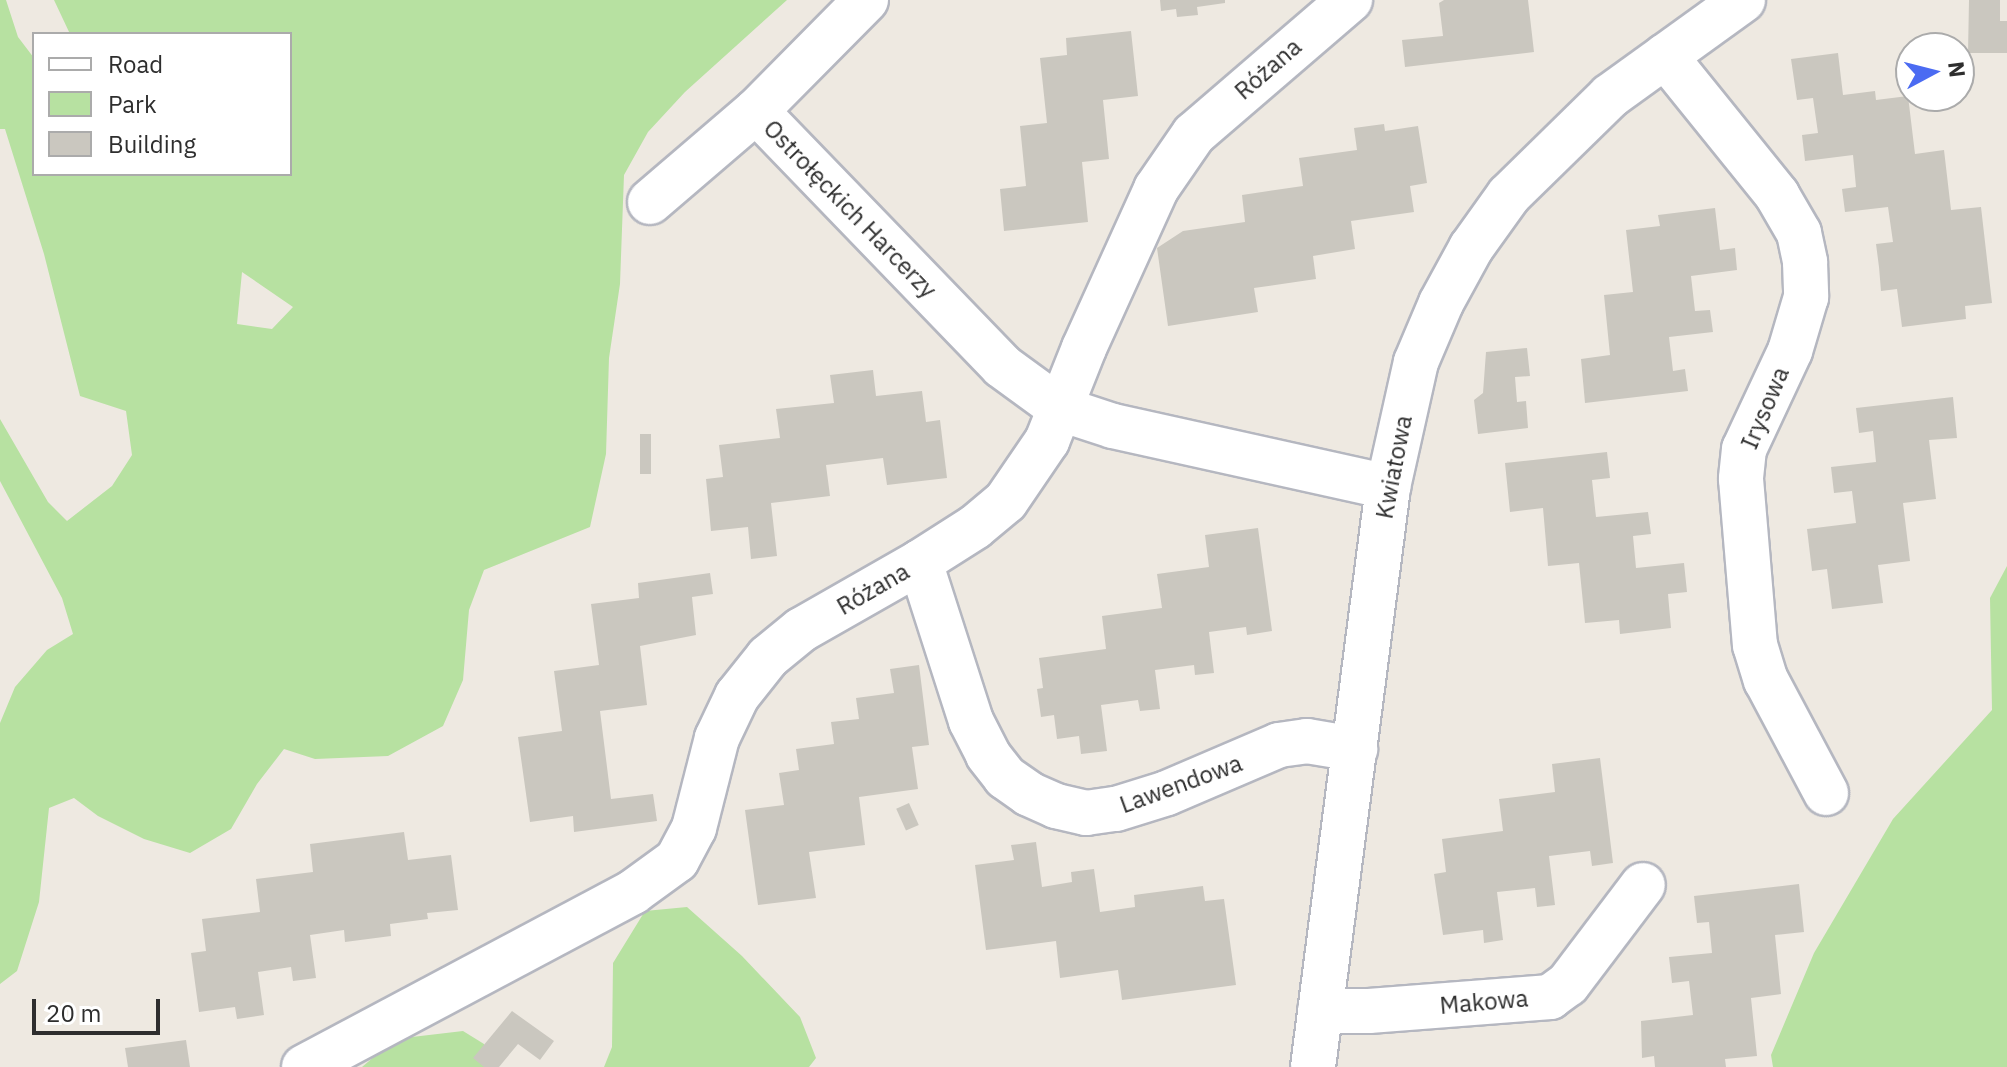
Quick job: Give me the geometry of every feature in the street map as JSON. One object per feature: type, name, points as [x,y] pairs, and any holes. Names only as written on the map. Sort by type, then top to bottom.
[{"type":"street","name":"Ostrołęckich Harcerzy","points":[[866,0],[756,111],[1002,366],[1061,409],[1113,426],[1388,487]]},
{"type":"street","name":"Różana","points":[[304,1067],[619,900],[660,875],[677,860],[686,846],[717,738],[737,696],[768,657],[801,630],[920,562],[975,527],[1006,501],[1036,460],[1061,409],[1084,348],[1156,189],[1194,134],[1350,0]]},
{"type":"street","name":"Kwiatowa","points":[[1313,1067],[1388,487],[1416,362],[1441,303],[1471,248],[1509,195],[1610,96],[1665,56],[1716,8]]},
{"type":"street","name":"Irysowa","points":[[1665,56],[1777,195],[1799,233],[1805,262],[1806,297],[1790,351],[1744,449],[1741,479],[1755,645],[1766,680],[1826,793]]},
{"type":"street","points":[[650,202],[756,111]]},
{"type":"street","name":"Lawendowa","points":[[920,562],[971,721],[988,755],[1005,777],[1056,806],[1086,813],[1116,809],[1179,788],[1279,745],[1307,741],[1355,749]]},
{"type":"street","name":"Makowa","points":[[1320,1011],[1369,1011],[1550,997],[1568,984],[1643,885]]},
{"type":"green space","points":[[0,0],[6,0],[18,37],[32,55],[32,176],[292,176],[292,32],[69,32],[54,0],[787,0],[685,92],[648,132],[624,175],[620,284],[609,358],[606,454],[590,527],[484,570],[469,610],[463,680],[443,726],[388,756],[315,759],[284,749],[257,784],[231,829],[190,853],[144,839],[98,816],[74,798],[49,808],[39,902],[17,971],[0,984],[0,723],[15,687],[47,650],[73,634],[62,598],[0,481],[0,419],[48,502],[67,521],[112,486],[132,455],[126,411],[80,396],[44,254],[5,129],[0,129]],"holes":[[[242,272],[293,307],[272,329],[237,324]]]},
{"type":"green space","points":[[2007,566],[2007,1067],[1773,1067],[1771,1055],[1814,953],[1893,819],[1992,710],[1990,598]]},
{"type":"green space","points":[[687,907],[742,956],[800,1017],[816,1058],[809,1067],[604,1067],[612,1047],[613,963],[645,911]]},
{"type":"green space","points":[[463,1031],[484,1044],[491,1067],[362,1067],[395,1039]]},
{"type":"building","points":[[1160,0],[1225,0],[1225,3],[1197,7],[1198,15],[1177,17],[1176,9],[1161,11]]},
{"type":"building","points":[[1444,0],[1528,0],[1534,52],[1405,67],[1402,40],[1443,36],[1439,3]]},
{"type":"building","points":[[1969,0],[2000,0],[2000,21],[2007,21],[2007,53],[1975,53],[1975,32],[1968,32]]},
{"type":"building","points":[[1131,31],[1138,96],[1103,100],[1109,159],[1082,162],[1088,222],[1004,231],[1000,189],[1026,186],[1020,126],[1047,123],[1040,58],[1067,55],[1066,38]]},
{"type":"building","points":[[1838,53],[1843,95],[1875,91],[1876,100],[1895,98],[1895,112],[1910,112],[1915,154],[1944,150],[1951,210],[1981,207],[1992,303],[1965,306],[1966,319],[1902,327],[1897,289],[1881,291],[1876,244],[1893,242],[1888,207],[1845,212],[1842,189],[1856,187],[1853,155],[1805,161],[1802,135],[1818,133],[1813,98],[1797,100],[1791,59]]},
{"type":"building","points":[[1384,124],[1385,131],[1418,126],[1427,183],[1410,186],[1414,212],[1351,221],[1355,249],[1313,256],[1316,279],[1254,288],[1258,312],[1168,326],[1157,248],[1183,231],[1245,222],[1242,195],[1303,186],[1299,158],[1357,150],[1354,128]]},
{"type":"building","points":[[1715,208],[1720,250],[1735,248],[1737,270],[1691,276],[1695,311],[1710,310],[1713,332],[1669,337],[1673,371],[1685,369],[1688,391],[1585,403],[1581,359],[1610,355],[1604,295],[1633,292],[1626,230],[1660,226],[1658,215]]},
{"type":"building","points":[[1527,348],[1530,376],[1515,377],[1517,402],[1526,401],[1528,428],[1478,434],[1474,400],[1483,393],[1486,352]]},
{"type":"building","points":[[873,370],[876,396],[922,391],[926,422],[940,420],[947,478],[887,485],[883,458],[826,465],[830,496],[771,503],[777,556],[751,559],[748,527],[711,531],[706,479],[723,477],[719,445],[780,438],[776,409],[834,403],[830,375]]},
{"type":"building","points":[[1953,397],[1957,438],[1929,440],[1936,499],[1903,503],[1910,561],[1878,565],[1883,603],[1832,609],[1827,569],[1812,571],[1807,529],[1856,523],[1852,491],[1834,493],[1831,467],[1876,462],[1873,431],[1859,433],[1856,408]]},
{"type":"building","points":[[640,434],[651,434],[651,474],[640,474]]},
{"type":"building","points":[[1607,452],[1610,478],[1592,480],[1596,517],[1648,512],[1651,534],[1633,536],[1636,568],[1684,563],[1687,592],[1668,594],[1671,628],[1620,634],[1619,620],[1585,623],[1579,563],[1548,566],[1543,508],[1510,512],[1505,463]]},
{"type":"building","points":[[1258,528],[1272,631],[1247,635],[1246,627],[1209,632],[1214,673],[1195,675],[1194,665],[1155,670],[1160,709],[1140,711],[1138,700],[1101,705],[1107,751],[1081,754],[1079,736],[1057,739],[1054,715],[1041,717],[1037,689],[1043,688],[1039,658],[1106,649],[1102,616],[1162,608],[1157,574],[1209,567],[1205,535]]},
{"type":"building","points":[[710,573],[713,594],[692,597],[696,635],[640,646],[647,705],[600,711],[611,799],[653,794],[657,821],[574,832],[573,816],[530,822],[518,737],[562,731],[554,671],[599,665],[591,604],[639,598],[638,583]]},
{"type":"building","points":[[919,665],[929,745],[912,747],[918,789],[859,797],[865,845],[809,852],[816,898],[758,905],[745,810],[784,805],[779,773],[799,770],[796,749],[834,744],[831,722],[859,719],[856,698],[894,693],[890,669]]},
{"type":"building","points":[[1600,758],[1613,863],[1592,866],[1590,851],[1549,856],[1555,905],[1537,907],[1535,888],[1497,892],[1503,940],[1484,943],[1483,930],[1443,935],[1434,874],[1446,872],[1442,839],[1503,831],[1499,799],[1555,792],[1552,764]]},
{"type":"building","points":[[909,803],[919,825],[906,831],[896,809]]},
{"type":"building","points":[[404,832],[408,860],[451,855],[458,910],[427,913],[428,919],[390,924],[391,936],[345,942],[344,930],[310,935],[316,978],[293,981],[291,967],[258,972],[264,1015],[237,1019],[235,1007],[199,1012],[191,953],[206,951],[202,919],[260,912],[256,879],[313,872],[310,844]]},
{"type":"building","points":[[1036,842],[1042,887],[1072,882],[1071,872],[1094,869],[1100,912],[1135,907],[1134,895],[1203,886],[1205,901],[1224,899],[1236,985],[1122,1000],[1118,970],[1060,978],[1056,941],[986,950],[975,865],[1014,860],[1011,845]]},
{"type":"building","points":[[1799,884],[1804,932],[1775,935],[1781,994],[1751,998],[1757,1056],[1725,1059],[1726,1067],[1655,1067],[1654,1056],[1642,1058],[1641,1021],[1693,1015],[1689,981],[1672,983],[1669,957],[1712,953],[1709,922],[1697,923],[1694,896]]},
{"type":"building","points":[[512,1011],[554,1041],[540,1060],[518,1044],[499,1067],[484,1067],[473,1058]]},
{"type":"building","points":[[186,1040],[190,1067],[128,1067],[125,1048]]}]
